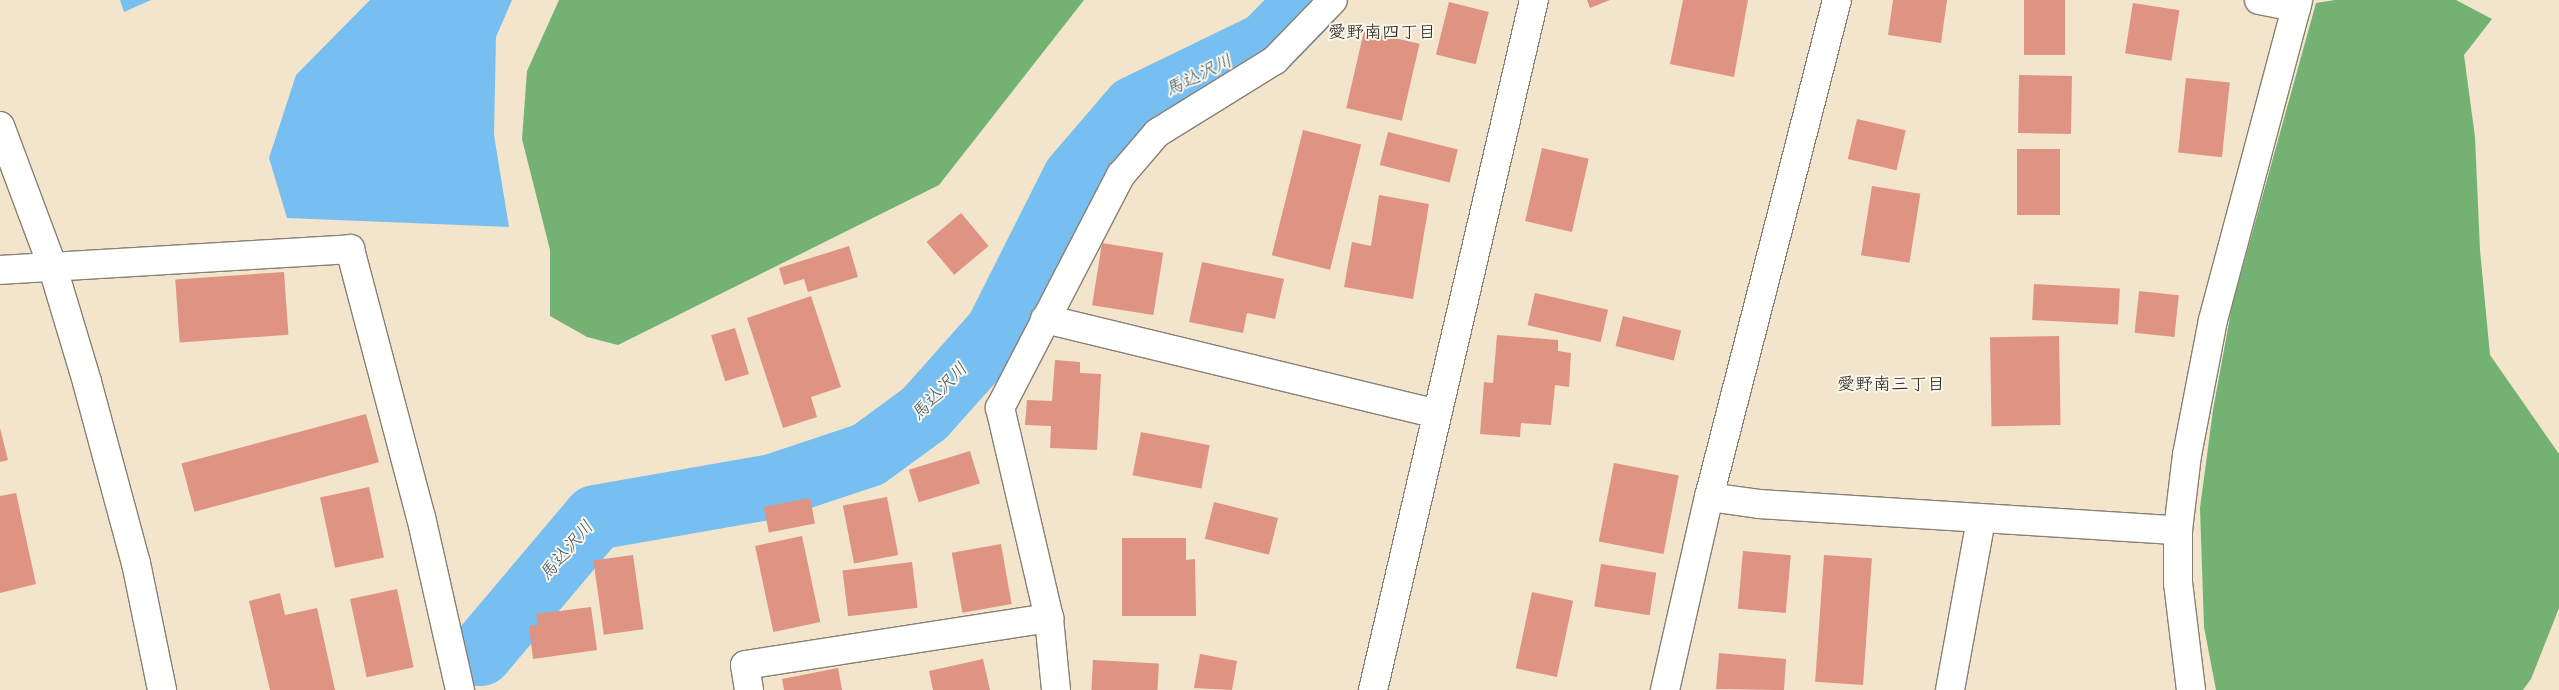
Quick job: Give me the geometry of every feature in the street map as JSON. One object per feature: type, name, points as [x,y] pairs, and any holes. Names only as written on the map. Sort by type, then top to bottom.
[{"type":"street","points":[[1056,690],[1049,618],[1000,408],[1121,176],[1157,133],[1275,60],[1333,0]]},
{"type":"street","points":[[1373,690],[1435,413],[1534,0]]},
{"type":"street","points":[[1665,690],[1709,497],[1837,0]]},
{"type":"street","points":[[2190,690],[2178,583],[2178,530],[2187,455],[2213,320],[2297,3],[2259,0]]},
{"type":"street","points":[[0,126],[52,264],[136,563],[162,690]]},
{"type":"street","points":[[0,270],[52,264],[350,249],[420,517],[460,690]]},
{"type":"street","points":[[1045,319],[1435,413]]},
{"type":"street","points":[[1709,497],[1759,504],[2178,530]]},
{"type":"street","points":[[1950,690],[1981,519]]},
{"type":"street","points":[[749,690],[745,665],[1049,618]]},
{"type":"green space","points":[[559,0],[1084,0],[939,185],[618,345],[587,337],[550,316],[550,250],[522,139],[527,71]]},
{"type":"green space","points":[[2335,0],[2456,0],[2492,19],[2464,55],[2475,137],[2480,250],[2490,355],[2559,454],[2559,608],[2531,679],[2523,690],[2216,690],[2204,627],[2200,508],[2213,410],[2232,306],[2316,3]]},
{"type":"water","points":[[120,0],[151,0],[124,12]]},
{"type":"water","points":[[370,0],[512,0],[496,37],[494,135],[509,227],[287,218],[269,158],[296,75]]},
{"type":"building","points":[[1587,0],[1610,0],[1590,8]]},
{"type":"building","points":[[1683,0],[1748,0],[1734,77],[1670,64]]},
{"type":"building","points":[[1893,0],[1947,0],[1941,43],[1888,35]]},
{"type":"building","points":[[2024,0],[2065,0],[2065,55],[2024,55]]},
{"type":"building","points":[[1449,2],[1489,12],[1476,64],[1436,54]]},
{"type":"building","points":[[2133,3],[2179,10],[2171,61],[2125,53]]},
{"type":"building","points":[[1364,31],[1420,44],[1402,121],[1346,108]]},
{"type":"building","points":[[2019,75],[2072,76],[2071,134],[2018,133]]},
{"type":"building","points":[[2186,78],[2230,83],[2222,157],[2178,153]]},
{"type":"building","points":[[1857,119],[1906,130],[1896,170],[1848,159]]},
{"type":"building","points":[[1303,130],[1361,145],[1330,270],[1272,255]]},
{"type":"building","points":[[1388,132],[1458,149],[1450,182],[1380,165]]},
{"type":"building","points":[[1542,148],[1589,159],[1572,232],[1525,221]]},
{"type":"building","points":[[2017,149],[2060,149],[2060,215],[2017,215]]},
{"type":"building","points":[[1872,186],[1920,194],[1909,263],[1861,255]]},
{"type":"building","points":[[1379,195],[1429,204],[1413,299],[1344,287],[1352,242],[1371,246]]},
{"type":"building","points":[[961,213],[989,246],[954,275],[927,242]]},
{"type":"building","points":[[1102,243],[1163,253],[1153,315],[1092,305]]},
{"type":"building","points":[[849,246],[858,277],[808,292],[804,279],[784,285],[779,268]]},
{"type":"building","points":[[1202,262],[1284,279],[1275,319],[1247,313],[1243,333],[1189,322]]},
{"type":"building","points":[[284,272],[288,335],[180,342],[175,280]]},
{"type":"building","points":[[2034,284],[2120,289],[2118,324],[2032,320]]},
{"type":"building","points":[[2139,291],[2179,295],[2174,337],[2135,333]]},
{"type":"building","points":[[1535,293],[1608,310],[1601,342],[1528,325]]},
{"type":"building","points":[[811,296],[841,387],[811,397],[817,417],[783,428],[747,318]]},
{"type":"building","points":[[1623,316],[1681,331],[1674,361],[1616,346]]},
{"type":"building","points":[[735,328],[749,374],[725,381],[711,335]]},
{"type":"building","points":[[1497,335],[1558,340],[1558,351],[1571,353],[1569,387],[1555,385],[1551,425],[1521,423],[1520,437],[1480,434],[1484,382],[1493,383]]},
{"type":"building","points":[[2059,336],[2061,425],[1992,426],[1990,337]]},
{"type":"building","points":[[1055,360],[1080,362],[1080,373],[1101,374],[1097,450],[1050,448],[1051,426],[1025,425],[1027,400],[1052,401]]},
{"type":"building","points":[[366,414],[379,462],[194,512],[182,463]]},
{"type":"building","points":[[0,428],[8,460],[0,462]]},
{"type":"building","points":[[1141,432],[1210,445],[1201,489],[1133,475]]},
{"type":"building","points":[[970,451],[980,484],[919,502],[909,470]]},
{"type":"building","points":[[1614,463],[1679,476],[1664,554],[1599,542]]},
{"type":"building","points":[[369,487],[384,557],[335,568],[320,497]]},
{"type":"building","points":[[16,493],[36,584],[0,593],[0,496]]},
{"type":"building","points":[[887,497],[898,555],[854,564],[843,506]]},
{"type":"building","points":[[810,498],[815,524],[769,532],[764,507]]},
{"type":"building","points":[[1214,502],[1278,518],[1269,555],[1205,539]]},
{"type":"building","points":[[802,536],[820,622],[773,632],[755,546]]},
{"type":"building","points":[[1122,538],[1186,538],[1186,560],[1195,559],[1196,616],[1122,616]]},
{"type":"building","points":[[1001,544],[1012,604],[962,613],[952,553]]},
{"type":"building","points":[[1743,551],[1791,555],[1786,613],[1738,609]]},
{"type":"building","points":[[633,555],[643,629],[604,635],[593,561]]},
{"type":"building","points":[[1824,555],[1872,558],[1863,685],[1815,682]]},
{"type":"building","points":[[912,562],[918,608],[848,616],[843,571]]},
{"type":"building","points":[[1601,564],[1656,573],[1650,615],[1594,606]]},
{"type":"building","points":[[397,589],[414,667],[367,677],[350,599]]},
{"type":"building","points":[[1532,592],[1573,601],[1557,677],[1516,668]]},
{"type":"building","points":[[280,593],[285,615],[317,608],[335,690],[270,690],[249,601]]},
{"type":"building","points":[[591,607],[597,650],[533,659],[529,626],[538,625],[536,614]]},
{"type":"building","points":[[1719,653],[1786,659],[1784,690],[1716,689]]},
{"type":"building","points":[[1200,654],[1237,661],[1232,690],[1194,688]]},
{"type":"building","points":[[983,659],[990,690],[933,690],[929,671]]},
{"type":"building","points":[[1093,660],[1159,663],[1158,690],[1091,690]]},
{"type":"building","points":[[838,668],[842,690],[784,690],[782,679]]},
{"type":"waterway","name":"馬込沢川","points":[[480,653],[595,517],[772,486],[868,454],[924,413],[997,331],[1074,178],[1134,108],[1266,44],[1309,0]]},
{"type":"district","name":"愛野南四丁目","points":[[1382,33]]},
{"type":"district","name":"愛野南三丁目","points":[[1891,385]]}]
